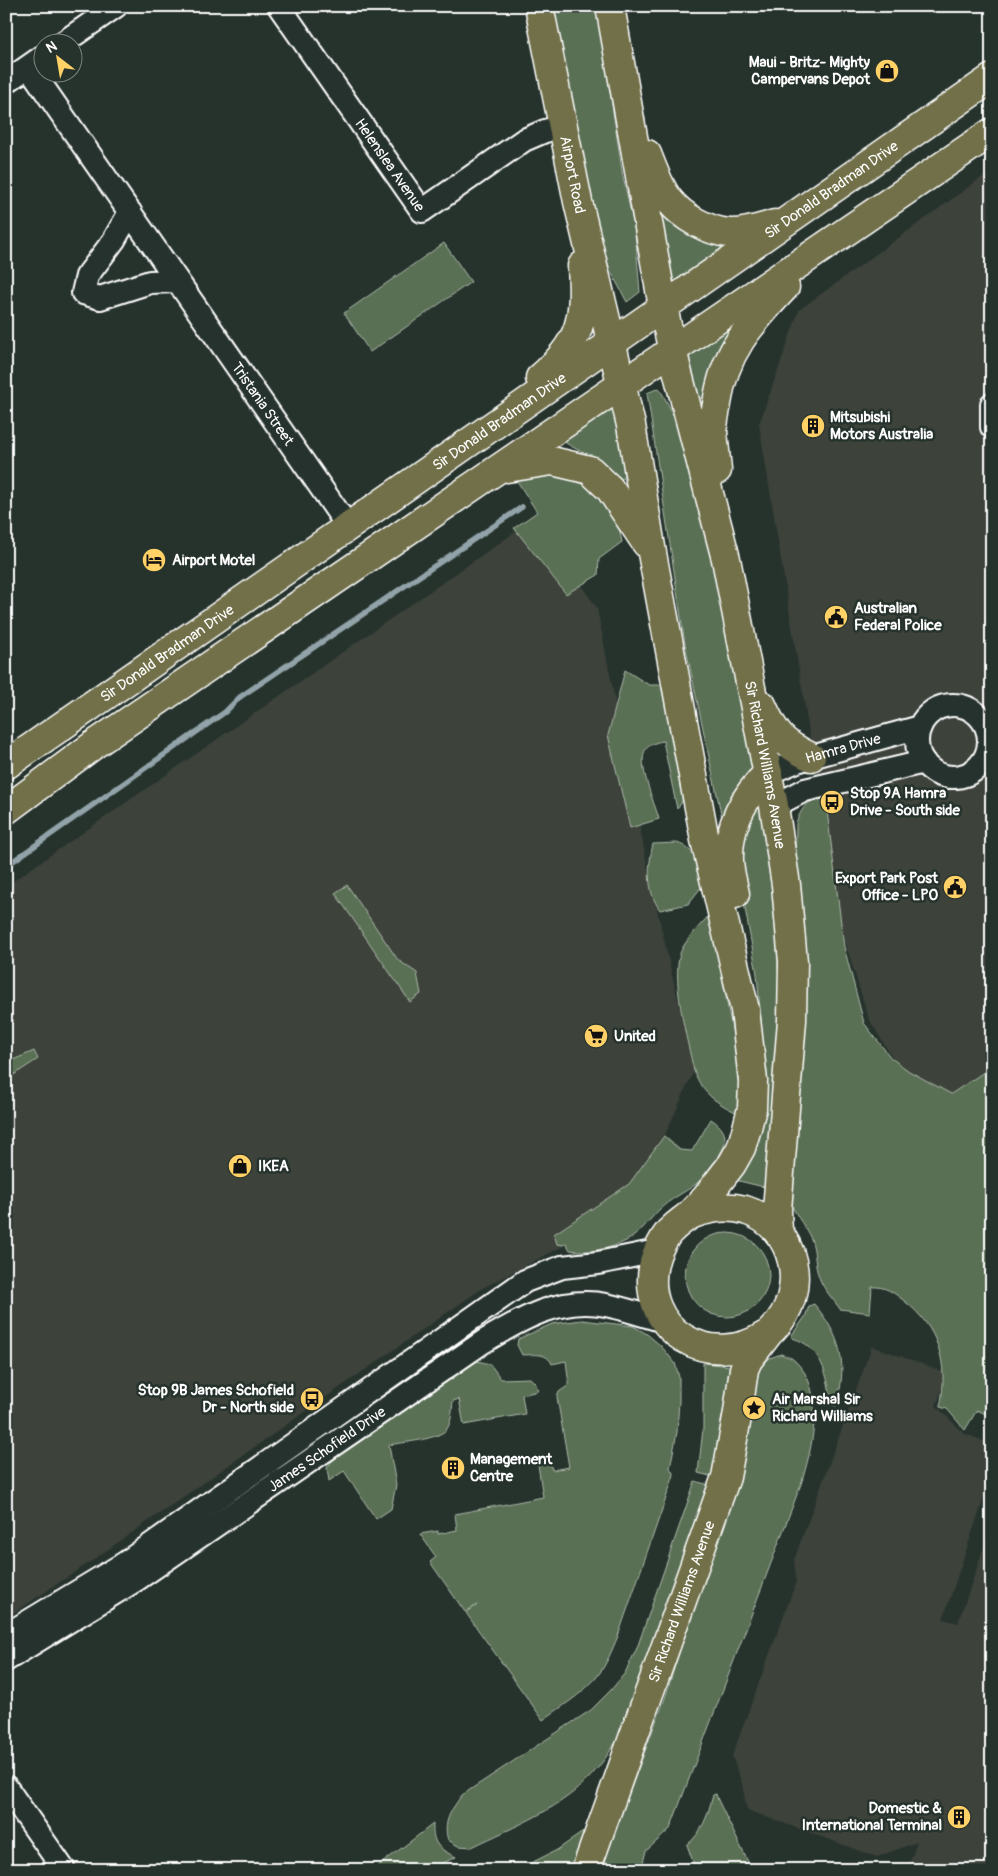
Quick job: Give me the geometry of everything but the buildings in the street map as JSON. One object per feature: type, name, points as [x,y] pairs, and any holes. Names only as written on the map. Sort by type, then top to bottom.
[{"type":"main road","name":"Airport Road","points":[[539,6],[578,202],[612,342]]},
{"type":"main road","points":[[610,6],[663,307]]},
{"type":"main road","name":"Sir Donald Bradman Drive","points":[[6,765],[349,528],[612,342],[992,78]]},
{"type":"main road","points":[[628,102],[655,174],[669,200],[683,213],[702,225],[729,233],[755,230],[788,220]]},
{"type":"main road","points":[[6,810],[96,744],[992,132]]},
{"type":"main road","points":[[454,453],[560,360],[578,330],[582,313],[578,202]]},
{"type":"main road","points":[[726,559],[713,429],[724,368],[738,342],[766,307],[793,278],[839,237]]},
{"type":"main road","name":"Sir Richard Williams Avenue","points":[[663,307],[726,559],[768,773],[786,885],[793,962],[792,1020],[777,1210],[778,1232]]},
{"type":"main road","points":[[612,342],[631,425],[652,553],[705,840],[745,1010]]},
{"type":"main road","points":[[501,468],[552,462],[590,470],[610,489],[652,553]]},
{"type":"main road","points":[[748,674],[772,727],[781,739],[811,758]]},
{"type":"main road","points":[[6,795],[96,744]]},
{"type":"main road","points":[[687,1217],[706,1209],[725,1207],[745,1210],[763,1218],[778,1232],[787,1245],[795,1276],[794,1292],[780,1322],[770,1332],[755,1342],[740,1348],[724,1350],[708,1349],[683,1338],[666,1321],[654,1299],[652,1275],[657,1251],[665,1237],[705,1199],[732,1164],[741,1148],[752,1108],[753,1081],[745,1010],[744,944],[729,859],[732,834],[739,809],[768,773]]},
{"type":"main road","name":"Sir Richard Williams Avenue","points":[[586,1870],[726,1477],[744,1369],[748,1360],[770,1332]]},
{"type":"street","points":[[78,32],[116,6]]},
{"type":"street","name":"Helenslea Avenue","points":[[279,6],[422,211],[524,140],[545,131],[564,126]]},
{"type":"street","points":[[6,82],[32,65]]},
{"type":"street","name":"Tristania Street","points":[[49,82],[130,212],[349,528]]},
{"type":"street","points":[[130,212],[114,240],[87,276],[83,293],[100,298],[150,282],[177,280]]},
{"type":"street","points":[[992,404],[992,427]]},
{"type":"street","points":[[957,705],[968,708],[978,714],[990,734],[985,757],[978,766],[968,773],[958,776],[938,773],[924,762],[918,751],[917,738],[920,727],[926,717],[934,710],[957,705]]},
{"type":"street","name":"Hamra Drive","points":[[768,773],[797,761],[920,727]]},
{"type":"street","name":"Hamra Drive","points":[[774,806],[805,790],[924,762]]},
{"type":"street","name":"James Schofield Drive","points":[[6,1635],[125,1563],[525,1281],[562,1267],[657,1251]]},
{"type":"street","name":"James Schofield Drive","points":[[6,1660],[136,1580],[483,1342],[533,1314],[560,1305],[584,1303],[619,1308],[666,1321]]},
{"type":"street","points":[[6,1787],[64,1870]]},
{"type":"shaded area","points":[[992,170],[992,1121],[899,1069],[869,1019],[841,929],[759,424],[799,310]]},
{"type":"shaded area","points":[[534,519],[597,608],[649,874],[694,1071],[642,1186],[573,1241],[481,1289],[90,1562],[6,1618],[6,886]]},
{"type":"shaded area","points":[[872,1346],[947,1373],[936,1406],[965,1434],[992,1444],[992,1474],[943,1619],[958,1623],[992,1523],[992,1870],[907,1870],[917,1842],[877,1857],[747,1810],[742,1784],[732,1756],[796,1582],[794,1560]]},
{"type":"green space","points":[[551,6],[597,6],[623,177],[635,231],[640,292],[627,302],[610,270],[600,241]]},
{"type":"green space","points":[[655,200],[674,217],[727,250],[673,288]]},
{"type":"green space","points":[[444,243],[471,282],[370,352],[344,313]]},
{"type":"green space","points":[[734,320],[718,355],[704,422],[685,350]]},
{"type":"green space","points":[[659,388],[679,428],[693,470],[760,771],[723,823],[685,644],[647,393]]},
{"type":"green space","points":[[613,400],[623,460],[624,478],[622,479],[606,466],[557,438]]},
{"type":"green space","points":[[549,473],[584,481],[616,512],[622,542],[599,559],[598,575],[566,594],[514,528],[537,512],[517,481],[534,474]]},
{"type":"green space","points":[[625,670],[649,685],[661,685],[683,788],[682,802],[677,809],[663,741],[649,746],[646,749],[643,763],[647,783],[659,819],[630,828],[608,735]]},
{"type":"green space","points":[[825,795],[844,947],[864,1023],[891,1058],[909,1071],[951,1094],[990,1068],[992,1070],[992,1417],[977,1410],[965,1430],[947,1409],[940,1407],[943,1376],[942,1361],[933,1334],[925,1322],[899,1297],[881,1287],[872,1287],[870,1313],[840,1309],[821,1281],[817,1272],[811,1239],[792,1207],[788,1195],[796,823],[806,805]]},
{"type":"green space","points":[[756,802],[768,802],[780,1011],[768,1188],[731,1179],[763,1112],[764,1057],[757,974],[738,870],[737,846]]},
{"type":"green space","points":[[677,843],[684,846],[693,855],[699,866],[703,885],[688,904],[660,910],[652,895],[649,878],[653,844]]},
{"type":"green space","points":[[347,885],[398,960],[417,973],[421,994],[410,1002],[335,893]]},
{"type":"green space","points":[[710,914],[738,1061],[740,1100],[737,1113],[711,1097],[702,1086],[694,1071],[678,989],[679,958],[683,947]]},
{"type":"green space","points":[[34,1051],[38,1059],[6,1080],[6,1063]]},
{"type":"green space","points":[[711,1119],[723,1130],[725,1136],[725,1142],[720,1154],[698,1182],[663,1206],[635,1235],[613,1246],[591,1251],[570,1250],[566,1243],[563,1245],[557,1244],[554,1234],[629,1184],[664,1136],[680,1150],[692,1151]]},
{"type":"green space","points":[[719,1233],[735,1233],[751,1240],[762,1251],[769,1267],[766,1291],[757,1305],[751,1310],[735,1317],[719,1317],[703,1310],[692,1299],[685,1283],[685,1267],[692,1251],[703,1240]]},
{"type":"green space","points":[[814,1304],[831,1328],[840,1352],[842,1377],[836,1406],[831,1404],[828,1384],[817,1355],[802,1342],[792,1338],[792,1335],[805,1317],[809,1306]]},
{"type":"green space","points":[[582,1320],[633,1326],[647,1334],[661,1346],[675,1363],[679,1377],[679,1401],[677,1432],[670,1468],[674,1475],[618,1636],[606,1663],[596,1678],[584,1690],[543,1720],[466,1613],[477,1605],[465,1612],[430,1562],[436,1557],[420,1534],[438,1531],[438,1534],[457,1530],[455,1514],[543,1497],[538,1465],[550,1463],[552,1470],[569,1467],[557,1397],[559,1392],[569,1385],[566,1361],[552,1364],[550,1360],[543,1356],[522,1355],[517,1345],[518,1339],[552,1324]]},
{"type":"green space","points":[[781,1354],[794,1360],[805,1373],[814,1403],[812,1437],[801,1484],[670,1829],[646,1851],[641,1870],[600,1870],[665,1698],[740,1456],[757,1370],[770,1358]]},
{"type":"green space","points":[[477,1361],[490,1364],[501,1379],[530,1378],[536,1384],[538,1391],[522,1395],[525,1414],[464,1425],[459,1399],[453,1401],[450,1423],[442,1433],[420,1440],[389,1445],[396,1485],[391,1509],[376,1519],[344,1471],[329,1481],[327,1468],[332,1461]]},
{"type":"green space","points":[[703,1363],[730,1366],[728,1402],[714,1477],[698,1473],[703,1429]]},
{"type":"green space","points":[[695,1481],[712,1486],[626,1725],[608,1754],[584,1783],[570,1795],[538,1815],[472,1847],[458,1846],[448,1840],[446,1833],[447,1822],[462,1795],[591,1710],[625,1673],[637,1648]]},
{"type":"green space","points":[[716,1794],[752,1870],[696,1870],[687,1845],[701,1828],[707,1816],[713,1795]]},
{"type":"green space","points":[[596,1823],[579,1870],[517,1870],[557,1850]]},
{"type":"green space","points":[[433,1824],[435,1841],[441,1848],[456,1857],[428,1870],[373,1870]]},
{"type":"waterway","points":[[6,866],[225,712],[240,697],[522,507]]},
{"type":"place","name":"Maui - Britz- Mighty Campervans Depot","points":[[887,71]]},
{"type":"place","name":"Mitsubishi Motors Australia","points":[[813,426]]},
{"type":"place","name":"Airport Motel","points":[[154,560]]},
{"type":"place","name":"Australian Federal Police","points":[[836,617]]},
{"type":"place","name":"Stop 9A Hamra Drive - South side","points":[[832,802]]},
{"type":"place","name":"Export Park Post Office - LPO","points":[[955,887]]},
{"type":"place","name":"United","points":[[596,1036]]},
{"type":"place","name":"IKEA","points":[[240,1166]]},
{"type":"place","name":"Stop 9B James Schofield Dr - North side","points":[[312,1399]]},
{"type":"place","name":"Air Marshal Sir Richard Williams","points":[[754,1408]]},
{"type":"place","name":"Management Centre","points":[[453,1468]]},
{"type":"place","name":"Domestic & International Terminal","points":[[959,1817]]}]
